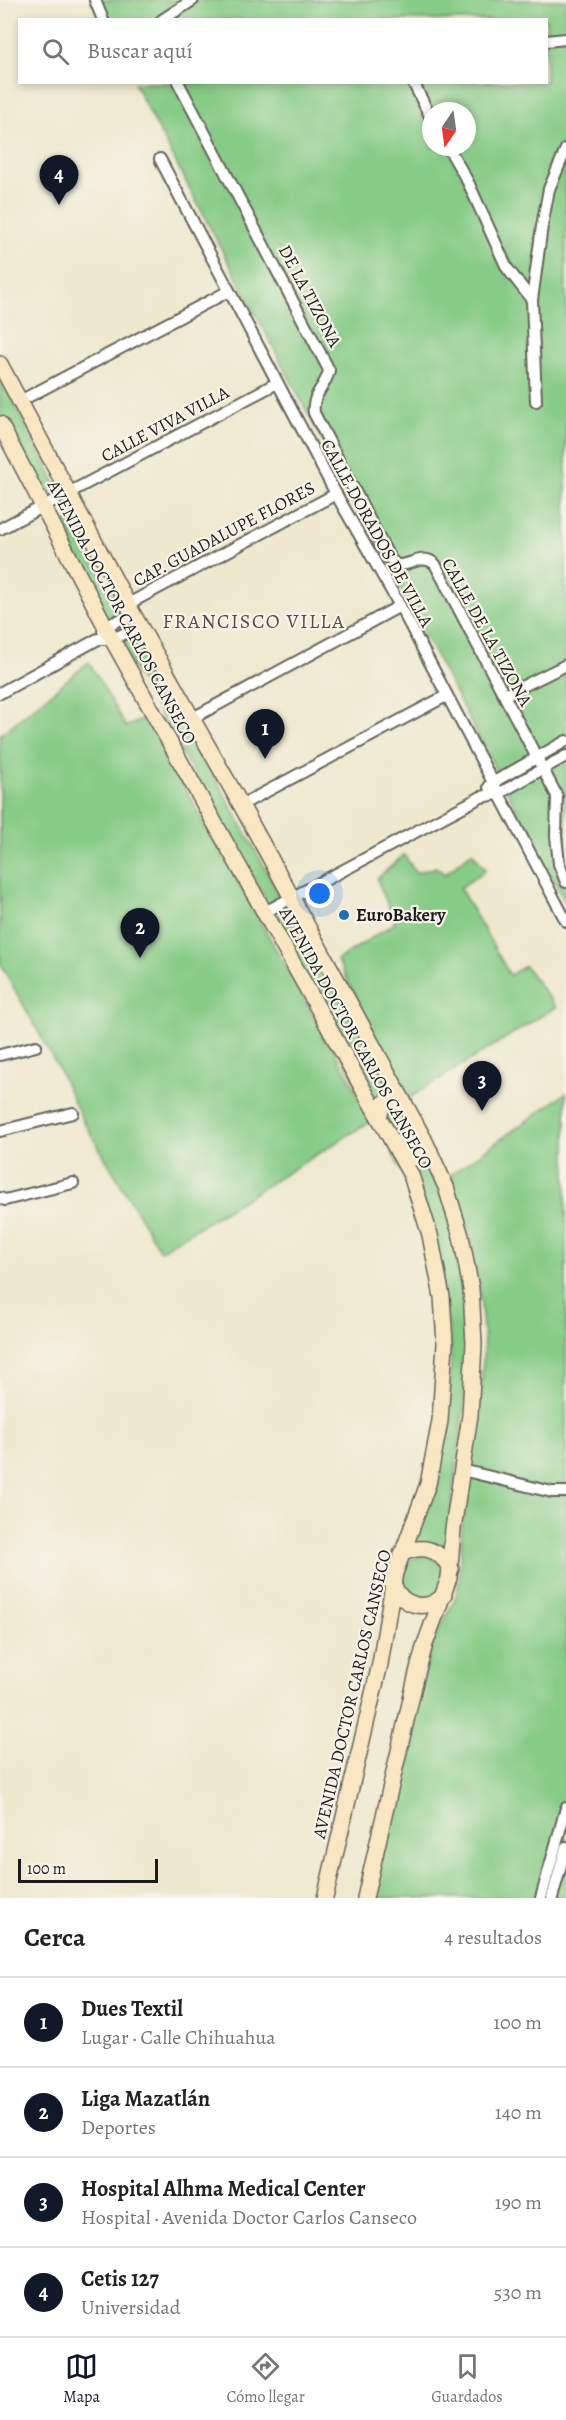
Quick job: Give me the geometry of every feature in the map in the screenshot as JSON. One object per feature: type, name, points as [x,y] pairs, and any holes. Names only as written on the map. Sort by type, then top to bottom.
[{"type":"main road","name":"AVENIDA DOCTOR CARLOS CANSECO","points":[[0,364],[68,494],[191,719],[241,805],[429,1151],[446,1187],[466,1261],[471,1289],[474,1366],[470,1415],[453,1528],[451,1569],[445,1594],[425,1644],[415,1682],[365,1898]]},
{"type":"main road","name":"AVENIDA DOCTOR CARLOS CANSECO","points":[[0,424],[105,635],[265,912],[411,1175],[430,1235],[442,1297],[445,1343],[444,1382],[435,1455],[421,1508],[401,1554],[393,1583],[380,1664],[325,1898]]},
{"type":"main road","points":[[379,1116],[384,1103],[390,1100],[404,1103]]},
{"type":"main road","points":[[398,1152],[415,1159],[421,1158],[429,1151]]},
{"type":"main road","points":[[401,1554],[418,1548],[428,1548],[442,1556],[451,1569]]},
{"type":"main road","points":[[393,1583],[401,1597],[415,1605],[432,1604],[445,1594]]},
{"type":"street","points":[[165,18],[193,0]]},
{"type":"street","points":[[548,41],[566,39]]},
{"type":"street","name":"DE LA TIZONA","points":[[179,84],[329,370],[315,396],[314,413],[390,559]]},
{"type":"street","points":[[413,84],[423,102]]},
{"type":"street","points":[[536,401],[532,300],[549,189],[566,149]]},
{"type":"street","points":[[453,156],[468,182],[507,268],[532,300]]},
{"type":"street","name":"CALLE DORADOS DE VILLA","points":[[160,159],[336,494],[400,606],[566,921]]},
{"type":"street","points":[[20,401],[229,291]]},
{"type":"street","name":"CALLE VIVA VILLA","points":[[42,507],[277,383]]},
{"type":"street","name":"CAP. GUADALUPE FLORES","points":[[105,635],[134,615],[336,494]]},
{"type":"street","points":[[0,529],[42,507]]},
{"type":"street","name":"CALLE DE LA TIZONA","points":[[390,559],[397,565],[403,566],[422,559],[430,560],[435,564],[562,805]]},
{"type":"street","points":[[191,719],[400,606]]},
{"type":"street","points":[[0,693],[105,635]]},
{"type":"street","points":[[505,695],[566,665]]},
{"type":"street","points":[[241,805],[446,696]]},
{"type":"street","points":[[481,797],[492,783],[566,741]]},
{"type":"street","points":[[265,912],[481,797],[498,794],[566,756]]},
{"type":"street","points":[[562,805],[557,845],[559,864],[566,882]]},
{"type":"street","points":[[0,1055],[36,1046]]},
{"type":"street","points":[[0,1131],[73,1113]]},
{"type":"street","points":[[1,1199],[73,1183]]},
{"type":"street","points":[[462,1470],[552,1492],[566,1492]]},
{"type":"street","points":[[552,1492],[566,1500]]},
{"type":"street","points":[[541,1898],[566,1808]]},
{"type":"street","points":[[552,1898],[566,1847]]},
{"type":"green space","points":[[91,0],[566,0],[566,903],[135,84],[548,84],[548,18],[100,18]]},
{"type":"green space","points":[[0,376],[57,486],[57,492],[53,496],[47,496],[43,491],[0,418]]},
{"type":"green space","points":[[68,521],[126,616],[108,623],[60,524]]},
{"type":"green space","points":[[137,635],[274,884],[281,901],[273,905],[268,903],[117,640]]},
{"type":"green space","points":[[89,662],[126,727],[145,718],[373,1120],[160,1251],[82,1119],[56,1064],[0,963],[0,735]]},
{"type":"green space","points":[[472,852],[486,870],[460,888],[510,975],[525,966],[556,1007],[409,1098],[337,960],[395,923],[377,879],[404,855],[416,873],[436,867],[445,874]]},
{"type":"green space","points":[[289,911],[397,1097],[448,1209],[462,1272],[469,1367],[445,1553],[414,1543],[429,1502],[442,1450],[450,1393],[451,1343],[435,1236],[271,919]]},
{"type":"green space","points":[[566,1093],[566,1898],[372,1898],[428,1659],[436,1635],[455,1599],[459,1583],[463,1509],[481,1394],[484,1339],[479,1285],[466,1225],[450,1175]]},
{"type":"green space","points":[[423,1556],[438,1562],[444,1577],[438,1592],[423,1598],[408,1592],[402,1577],[408,1562]]},
{"type":"place","name":"Cetis 127","points":[[59,205]]},
{"type":"place","name":"Dues Textil","points":[[265,759]]},
{"type":"place","name":"EuroBakery","points":[[344,915]]},
{"type":"place","name":"Liga Mazatlán","points":[[140,958]]},
{"type":"place","name":"Hospital Alhma Medical Center","points":[[482,1111]]},
{"type":"district","name":"FRANCISCO VILLA","points":[[254,621]]}]
